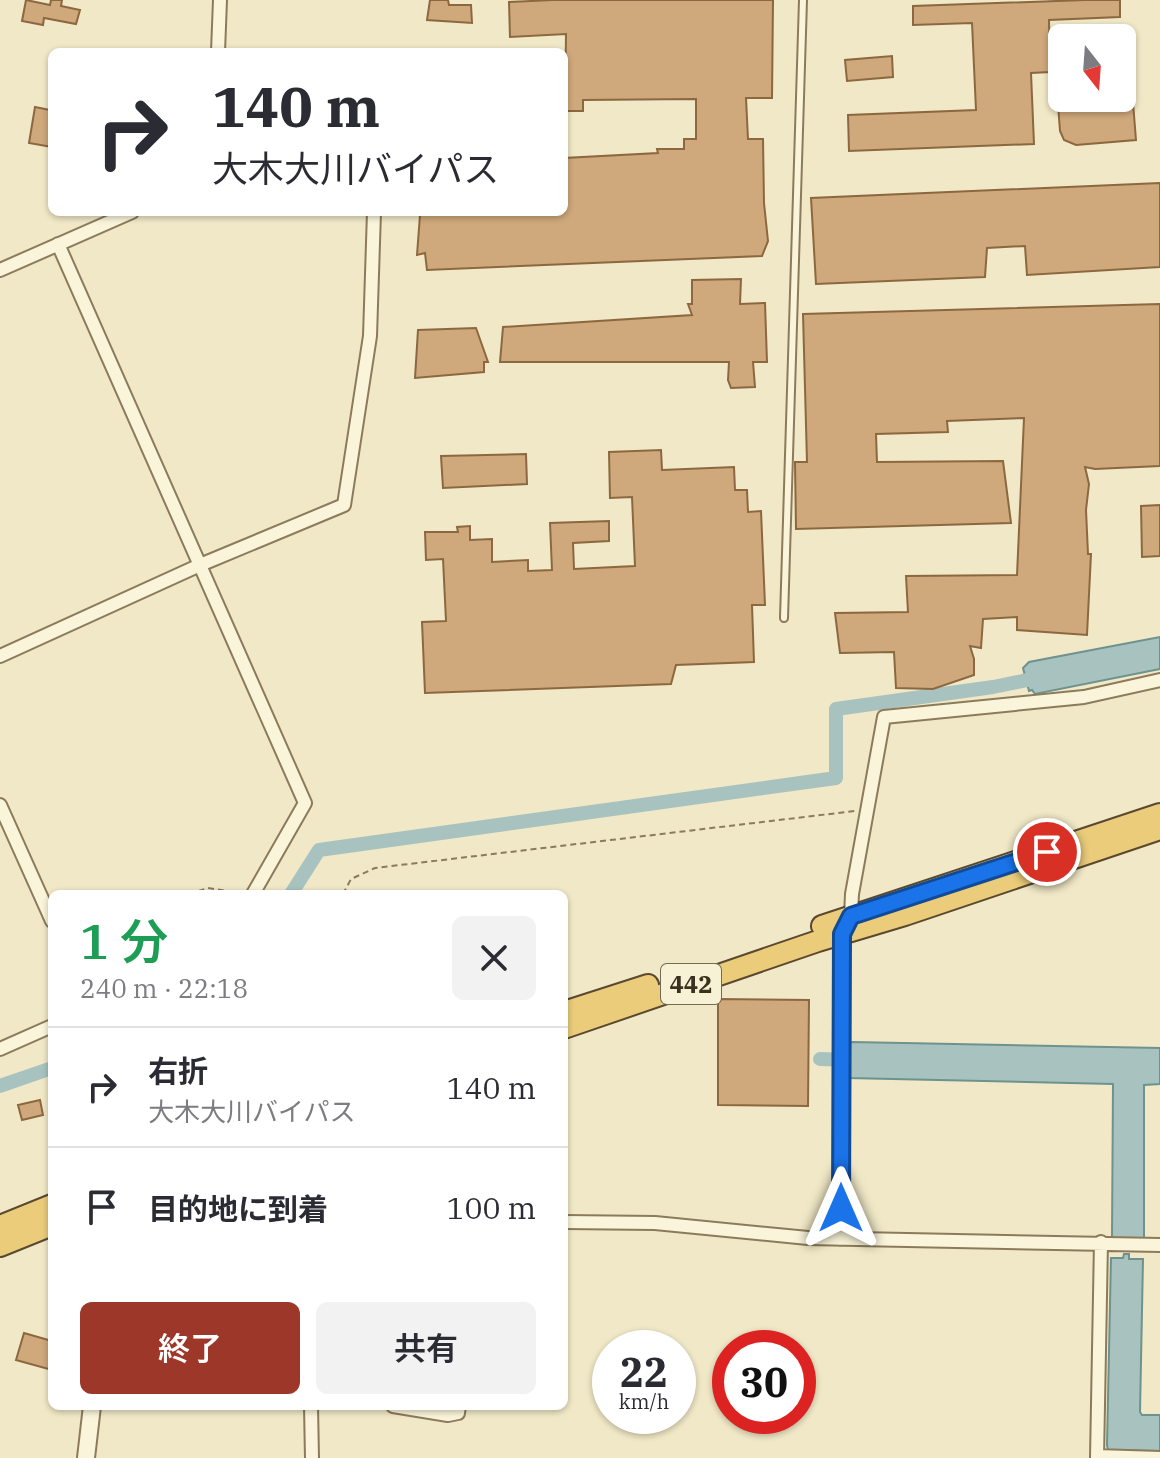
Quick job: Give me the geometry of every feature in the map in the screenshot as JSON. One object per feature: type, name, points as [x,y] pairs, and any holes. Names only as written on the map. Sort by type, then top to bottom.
[{"type":"highway","name":"442","points":[[568,1027],[1160,814]]},
{"type":"highway","name":"442","points":[[568,1011],[1160,829]]},
{"type":"highway","points":[[0,1226],[48,1207]]},
{"type":"highway","points":[[0,1246],[48,1227]]},
{"type":"street","points":[[218,48],[220,0]]},
{"type":"street","points":[[0,270],[123,216]]},
{"type":"street","points":[[0,656],[200,565],[344,505],[370,336],[374,216]]},
{"type":"street","points":[[58,244],[305,803],[255,890]]},
{"type":"street","points":[[840,1239],[833,929],[852,894],[884,717],[1084,697],[1160,680]]},
{"type":"street","points":[[0,805],[48,912]]},
{"type":"street","points":[[0,1049],[48,1028]]},
{"type":"street","points":[[568,1222],[655,1223],[808,1238],[1160,1245]]},
{"type":"street","points":[[1101,1242],[1097,1457],[1160,1458]]},
{"type":"street","points":[[86,1458],[92,1410]]},
{"type":"street","points":[[311,1410],[312,1458]]},
{"type":"street","points":[[417,1410],[448,1415],[458,1413],[458,1410]]},
{"type":"lane","points":[[784,618],[803,0]]},
{"type":"path","points":[[345,890],[351,879],[375,868],[867,810]]},
{"type":"water","points":[[1160,637],[1160,669],[1035,694],[1029,691],[1023,668],[1029,662]]},
{"type":"water","points":[[852,1042],[1160,1048],[1160,1084],[1144,1085],[1144,1238],[1124,1242],[1124,1238],[1112,1238],[1113,1084],[848,1078],[848,1065],[843,1065],[848,1045]]},
{"type":"water","points":[[1124,1254],[1129,1254],[1129,1259],[1143,1259],[1140,1412],[1142,1415],[1160,1415],[1160,1451],[1108,1450],[1107,1445],[1111,1258],[1123,1258]]},
{"type":"building","points":[[26,0],[50,5],[51,0],[62,0],[61,6],[80,10],[76,24],[44,18],[43,25],[22,21]]},
{"type":"building","points":[[430,0],[448,0],[449,5],[471,5],[472,23],[427,20]]},
{"type":"building","points":[[773,0],[772,98],[746,98],[748,139],[763,139],[768,241],[762,256],[427,270],[425,253],[417,255],[420,216],[568,216],[568,158],[658,153],[657,149],[684,149],[684,139],[696,139],[696,99],[583,100],[583,111],[568,111],[566,34],[510,37],[509,2]]},
{"type":"building","points":[[1120,0],[1120,17],[1049,20],[1048,72],[1031,73],[1034,144],[849,151],[848,115],[976,110],[972,23],[913,25],[913,6]]},
{"type":"building","points":[[892,56],[893,77],[847,81],[845,60]]},
{"type":"building","points":[[35,107],[48,110],[48,146],[29,143]]},
{"type":"building","points":[[1059,112],[1134,112],[1136,140],[1076,145],[1064,140]]},
{"type":"building","points":[[1160,183],[1160,267],[1027,275],[1025,246],[987,248],[985,277],[816,284],[811,198]]},
{"type":"building","points":[[741,279],[740,304],[765,303],[767,362],[753,362],[755,387],[731,388],[729,362],[500,362],[503,327],[692,315],[688,304],[692,304],[692,280]]},
{"type":"building","points":[[1160,304],[1160,466],[1085,467],[1089,484],[1086,510],[1088,554],[1091,554],[1087,635],[1017,630],[1017,617],[983,619],[981,648],[970,646],[974,675],[933,689],[896,688],[894,652],[840,653],[835,613],[908,612],[906,576],[1017,575],[1024,418],[947,421],[948,432],[876,434],[877,462],[1003,461],[1011,523],[796,529],[795,462],[807,462],[803,314]]},
{"type":"building","points":[[476,328],[488,362],[484,362],[484,372],[415,378],[418,330]]},
{"type":"building","points":[[661,450],[662,470],[734,467],[735,490],[747,490],[748,512],[761,511],[765,605],[752,605],[754,662],[676,665],[671,684],[425,693],[422,622],[446,621],[443,559],[426,560],[425,532],[458,532],[457,527],[470,526],[470,540],[492,539],[492,562],[528,560],[528,571],[552,570],[550,523],[609,521],[609,541],[573,543],[574,569],[635,566],[632,497],[610,498],[609,452]]},
{"type":"building","points":[[526,454],[527,484],[443,488],[441,456]]},
{"type":"building","points":[[1160,505],[1160,556],[1142,557],[1141,506]]},
{"type":"building","points":[[718,999],[809,1000],[808,1106],[718,1105]]},
{"type":"building","points":[[40,1100],[43,1115],[22,1120],[18,1105]]},
{"type":"building","points":[[24,1333],[48,1340],[48,1369],[16,1360]]},
{"type":"waterway","points":[[294,890],[319,850],[836,778],[836,709],[1042,677]]},
{"type":"waterway","points":[[820,1059],[852,1060]]},
{"type":"waterway","points":[[0,1086],[48,1069]]},
{"type":"route","points":[[841,1208],[842,934],[851,916],[1047,852]]}]
